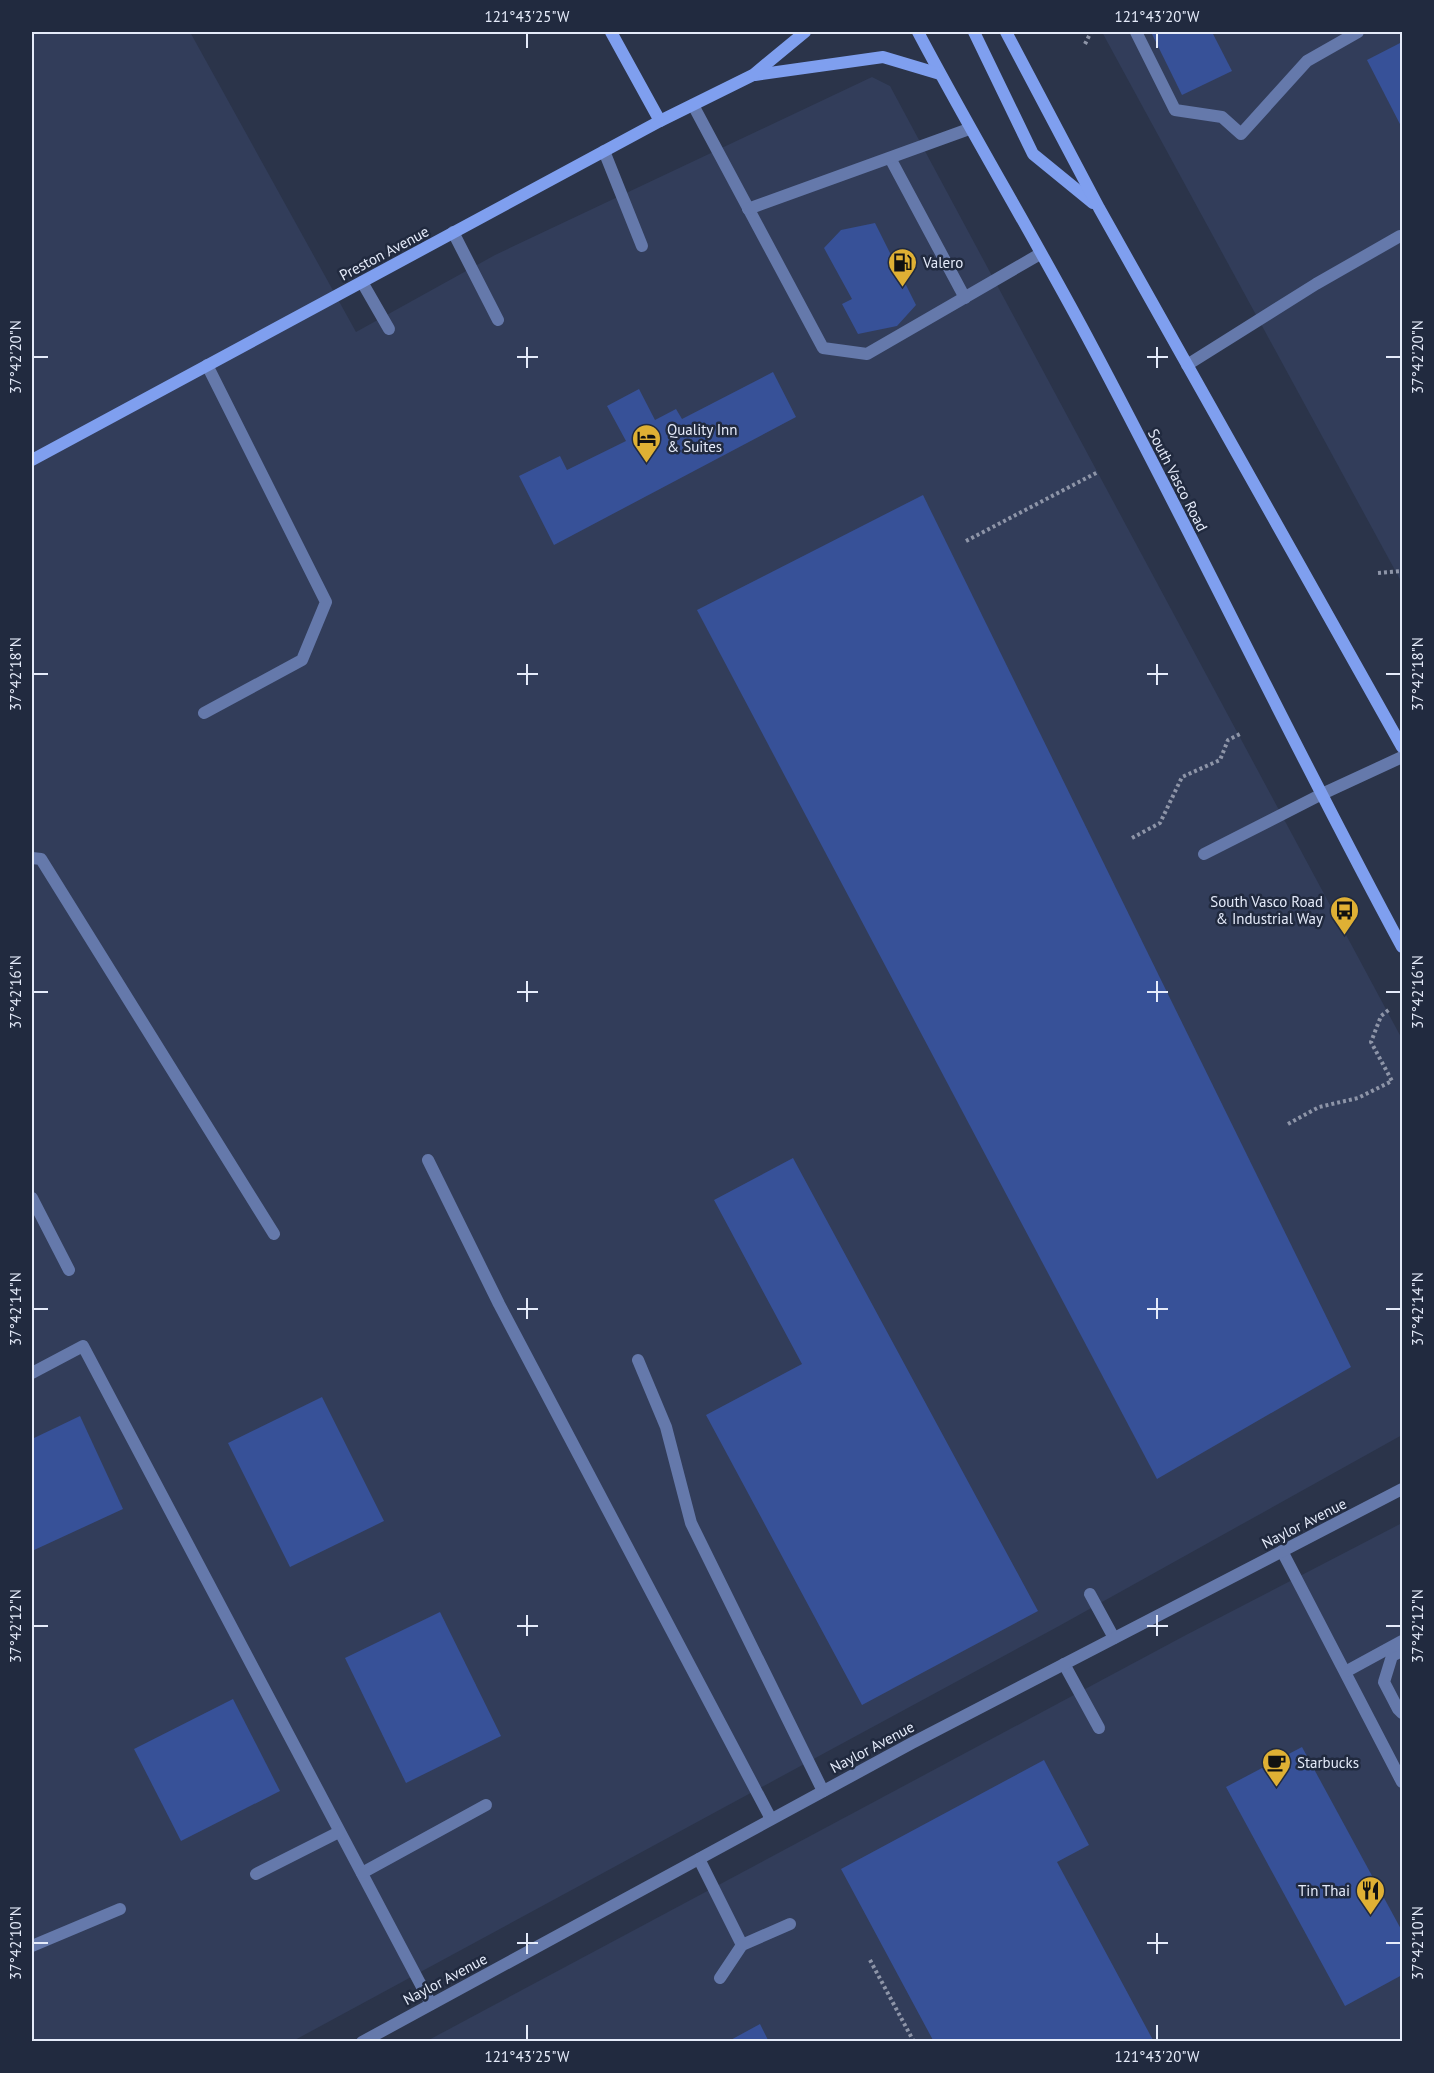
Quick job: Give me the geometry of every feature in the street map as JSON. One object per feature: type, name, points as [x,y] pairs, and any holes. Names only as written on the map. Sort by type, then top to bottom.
[{"type":"main road","points":[[611,32],[660,121]]},
{"type":"main road","points":[[753,75],[805,32]]},
{"type":"main road","name":"South Vasco Road","points":[[918,32],[969,129],[1091,344],[1402,947]]},
{"type":"main road","points":[[974,32],[1033,154],[1099,208]]},
{"type":"main road","points":[[1006,32],[1099,208],[1402,747]]},
{"type":"main road","points":[[753,75],[883,57],[940,74]]},
{"type":"main road","name":"Preston Avenue","points":[[32,460],[660,121],[753,75]]},
{"type":"street","points":[[1136,32],[1175,110],[1222,117],[1241,134],[1307,61],[1358,32]]},
{"type":"street","points":[[693,105],[823,348],[867,354],[1040,254]]},
{"type":"street","points":[[748,209],[969,129]]},
{"type":"street","points":[[604,151],[642,246]]},
{"type":"street","points":[[890,158],[965,298]]},
{"type":"street","points":[[453,232],[498,320]]},
{"type":"street","points":[[1187,365],[1316,284],[1400,236]]},
{"type":"street","points":[[362,282],[389,329]]},
{"type":"street","points":[[204,713],[302,660],[326,602],[207,365]]},
{"type":"street","points":[[1204,854],[1322,794],[1402,757]]},
{"type":"street","points":[[32,858],[41,859],[274,1234]]},
{"type":"street","points":[[428,1160],[499,1304],[771,1819]]},
{"type":"street","points":[[32,1198],[69,1270]]},
{"type":"street","points":[[32,1373],[82,1346],[431,2004]]},
{"type":"street","points":[[638,1360],[666,1427],[691,1523],[823,1791]]},
{"type":"street","name":"Naylor Avenue","points":[[362,2042],[823,1791],[1402,1489]]},
{"type":"street","points":[[1282,1551],[1347,1671],[1402,1782]]},
{"type":"street","points":[[1090,1594],[1114,1638]]},
{"type":"street","points":[[1347,1671],[1402,1641]]},
{"type":"street","points":[[1402,1651],[1392,1656],[1384,1682],[1402,1713]]},
{"type":"street","points":[[1064,1664],[1099,1728]]},
{"type":"street","points":[[362,1873],[486,1805]]},
{"type":"street","points":[[256,1874],[339,1832]]},
{"type":"street","points":[[699,1858],[742,1945]]},
{"type":"street","points":[[32,1946],[120,1909]]},
{"type":"street","points":[[720,1978],[742,1945],[790,1924]]},
{"type":"path","points":[[1085,44],[1091,32]]},
{"type":"path","points":[[966,541],[1098,472]]},
{"type":"path","points":[[1378,573],[1402,571]]},
{"type":"path","points":[[1132,838],[1160,823],[1182,777],[1220,760],[1228,740],[1240,734]]},
{"type":"path","points":[[1288,1124],[1319,1107],[1358,1098],[1392,1081],[1371,1041],[1381,1016],[1390,1009]]},
{"type":"path","points":[[870,1960],[914,2042]]},
{"type":"shaded area","points":[[32,32],[190,32],[356,332],[495,255],[872,77],[890,86],[1402,1039],[1402,1435],[1059,1626],[293,2041],[32,2042]]},
{"type":"shaded area","points":[[1102,32],[1402,32],[1402,583]]},
{"type":"shaded area","points":[[1402,1523],[1402,2041],[425,2042],[1186,1635]]},
{"type":"building","points":[[1151,32],[1212,32],[1232,71],[1182,95]]},
{"type":"building","points":[[1402,42],[1402,128],[1367,60]]},
{"type":"building","points":[[875,223],[916,305],[897,326],[858,334],[842,304],[852,299],[824,248],[841,230]]},
{"type":"building","name":"Quality Inn & Suites","points":[[773,372],[796,417],[554,545],[519,476],[560,456],[567,470],[626,441],[607,406],[639,389],[655,420],[676,409],[682,419]]},
{"type":"building","points":[[923,495],[1351,1367],[1157,1479],[697,610]]},
{"type":"building","points":[[793,1158],[1038,1611],[862,1705],[706,1415],[802,1364],[714,1200]]},
{"type":"building","points":[[322,1397],[384,1521],[290,1567],[228,1443]]},
{"type":"building","points":[[80,1416],[123,1509],[32,1551],[32,1439]]},
{"type":"building","points":[[440,1612],[501,1736],[406,1783],[345,1658]]},
{"type":"building","points":[[233,1699],[280,1791],[181,1841],[134,1749]]},
{"type":"building","points":[[1302,1747],[1402,1931],[1402,1975],[1345,2006],[1226,1787]]},
{"type":"building","points":[[1044,1760],[1089,1845],[1057,1862],[1154,2042],[934,2042],[841,1869]]},
{"type":"building","points":[[760,2024],[769,2042],[727,2042]]},
{"type":"place","name":"Valero","points":[[902,288]]},
{"type":"place","name":"Quality Inn & Suites","points":[[646,464]]},
{"type":"place","name":"South Vasco Road & Industrial Way","points":[[1344,936]]},
{"type":"place","name":"Starbucks","points":[[1276,1788]]},
{"type":"place","name":"Tin Thai","points":[[1371,1916]]}]
